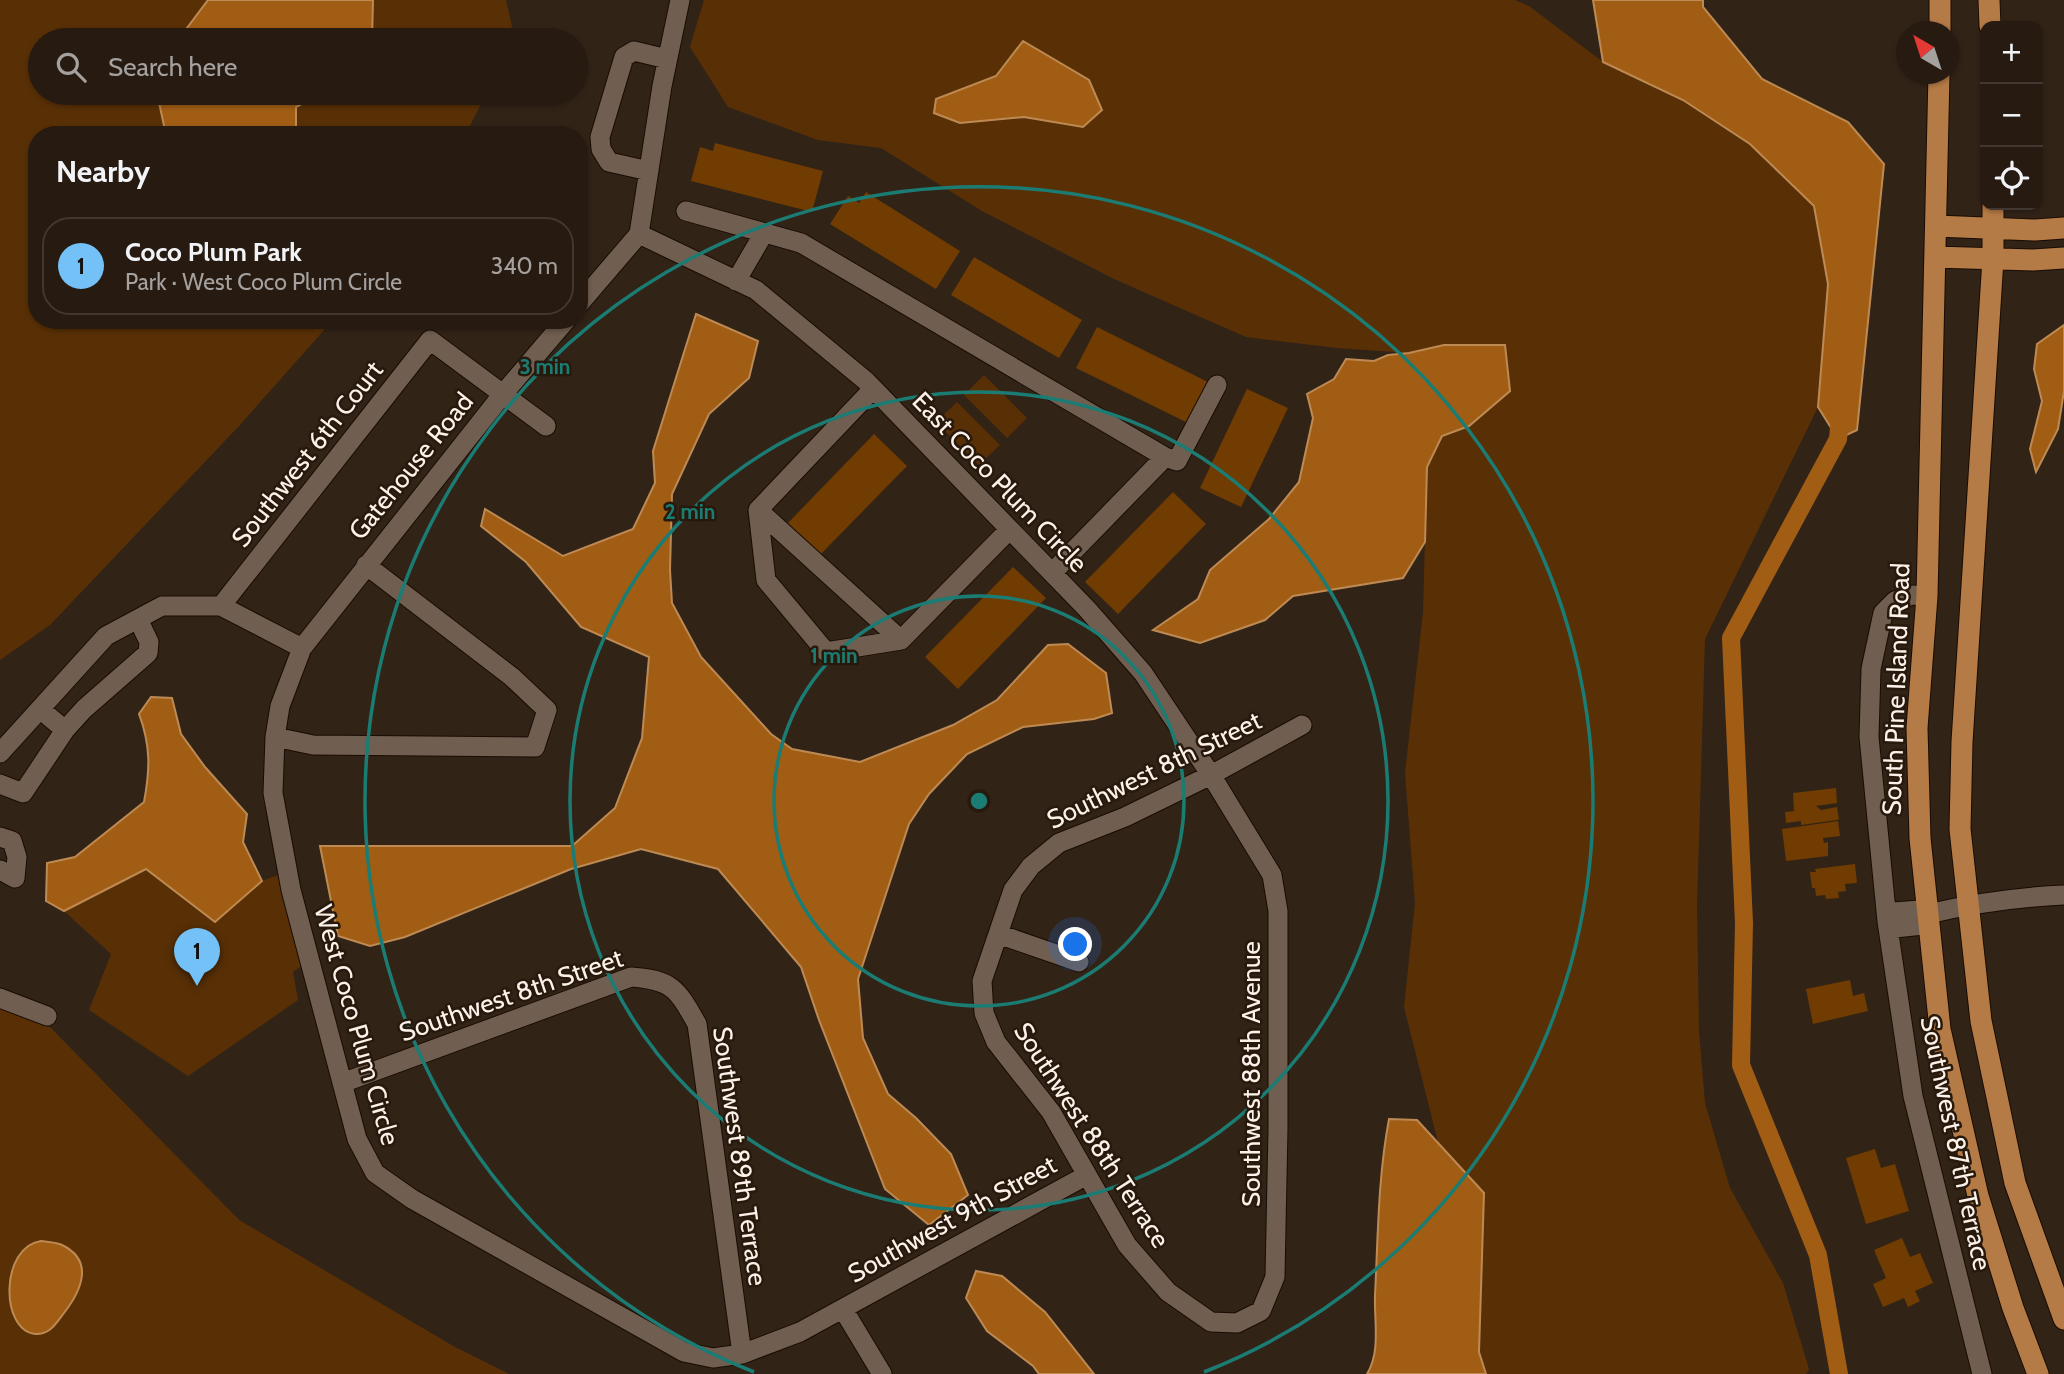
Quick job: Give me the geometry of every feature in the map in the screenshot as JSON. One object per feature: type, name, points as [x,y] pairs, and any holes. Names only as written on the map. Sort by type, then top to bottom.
[{"type":"main road","points":[[1940,0],[1940,21]]},
{"type":"main road","points":[[1989,0],[1990,21]]},
{"type":"main road","name":"South Pine Island Road","points":[[1939,84],[1927,596],[1917,728],[1920,838],[1940,1029],[1978,1196],[2013,1308],[2038,1374]]},
{"type":"main road","points":[[1993,210],[1993,259],[1962,742],[1960,829],[1981,1021],[2015,1183],[2064,1320]]},
{"type":"main road","points":[[1936,226],[1992,229],[2064,228]]},
{"type":"main road","points":[[1935,257],[2064,258]]},
{"type":"street","points":[[588,291],[639,234],[667,60],[680,0]]},
{"type":"street","points":[[649,171],[609,162],[601,149],[600,137],[624,57],[634,51],[667,60]]},
{"type":"street","points":[[686,211],[802,243],[1165,457],[1177,461],[1217,385]]},
{"type":"street","points":[[736,281],[764,233]]},
{"type":"street","name":"East Coco Plum Circle","points":[[639,234],[756,290],[873,389],[1087,609],[1143,673],[1252,842]]},
{"type":"street","name":"Gatehouse Road","points":[[302,648],[503,394],[558,329]]},
{"type":"street","name":"Southwest 6th Court","points":[[221,606],[430,340],[503,394]]},
{"type":"street","points":[[758,509],[873,389]]},
{"type":"street","points":[[503,394],[546,426]]},
{"type":"street","points":[[1052,573],[1165,457]]},
{"type":"street","points":[[758,509],[901,640]]},
{"type":"street","points":[[758,509],[766,580],[826,652],[901,640],[1009,530]]},
{"type":"street","points":[[275,737],[313,744],[535,747],[547,710],[512,677],[366,565]]},
{"type":"street","name":"Southwest 87th Terrace","points":[[1927,596],[1912,594],[1895,601],[1883,613],[1871,669],[1869,737],[1887,920],[1913,1096],[1982,1374]]},
{"type":"street","points":[[0,753],[106,636],[162,606],[221,606],[302,648]]},
{"type":"street","points":[[0,784],[23,793],[65,730],[84,709],[148,653],[149,642],[138,619]]},
{"type":"street","name":"West Coco Plum Circle","points":[[302,648],[280,706],[275,737],[273,793],[291,890],[357,1139],[375,1173],[412,1199],[684,1352],[713,1358],[742,1354],[800,1332],[843,1309]]},
{"type":"street","points":[[40,709],[65,730]]},
{"type":"street","name":"Southwest 8th Street","points":[[982,981],[1013,890],[1031,866],[1059,843],[1125,817],[1211,775],[1302,725]]},
{"type":"street","points":[[0,837],[12,841],[17,856],[15,878],[0,870]]},
{"type":"street","name":"Southwest 88th Avenue","points":[[1252,842],[1272,875],[1278,911],[1275,1277],[1261,1311]]},
{"type":"street","points":[[1887,920],[1893,912],[1921,910],[1928,914],[1969,904],[2025,896],[2064,895]]},
{"type":"street","points":[[998,934],[1079,962]]},
{"type":"street","name":"Southwest 8th Street","points":[[342,1083],[631,977],[658,979]]},
{"type":"street","name":"Southwest 89th Terrace","points":[[658,979],[679,993],[697,1024],[742,1354]]},
{"type":"street","name":"Southwest 88th Terrace","points":[[982,981],[984,1013],[996,1042],[1051,1112],[1127,1245],[1168,1292],[1211,1321],[1237,1323],[1261,1311]]},
{"type":"street","points":[[0,998],[47,1016]]},
{"type":"street","name":"Southwest 9th Street","points":[[843,1309],[1087,1175]]},
{"type":"street","points":[[843,1309],[883,1374]]},
{"type":"shaded area","points":[[0,0],[506,0],[512,28],[28,28],[28,105],[481,105],[470,126],[28,126],[28,329],[325,329],[239,426],[50,625],[0,660]]},
{"type":"shaded area","points":[[208,0],[373,0],[372,28],[187,28]]},
{"type":"shaded area","points":[[704,0],[1515,0],[1529,6],[1603,62],[1683,100],[1750,144],[1814,206],[1828,284],[1818,407],[1705,639],[1697,906],[1699,1031],[1705,1103],[1730,1188],[1783,1283],[1809,1369],[1806,1374],[1486,1374],[1479,1352],[1484,1193],[1439,1146],[1404,1007],[1415,903],[1405,773],[1423,612],[1427,467],[1442,436],[1469,426],[1444,345],[1409,353],[1246,337],[1114,279],[982,211],[881,148],[818,140],[728,107],[690,47]]},
{"type":"shaded area","points":[[1593,0],[1703,0],[1703,7],[1762,79],[1848,122],[1884,164],[1857,430],[1838,439],[1818,407],[1828,284],[1814,206],[1750,144],[1683,100],[1603,62]]},
{"type":"shaded area","points":[[1023,41],[1089,80],[1102,110],[1083,127],[1024,117],[960,123],[934,113],[936,99],[996,76]]},
{"type":"shaded area","points":[[160,105],[300,105],[296,107],[296,126],[164,126]]},
{"type":"shaded area","points":[[696,314],[758,341],[749,378],[709,414],[672,494],[672,603],[701,657],[771,734],[792,749],[860,762],[953,725],[997,700],[1048,645],[1068,644],[1106,673],[1112,713],[1094,719],[1023,727],[967,754],[929,794],[909,824],[858,979],[863,1038],[888,1094],[951,1154],[968,1195],[929,1225],[885,1189],[801,967],[718,869],[641,849],[571,869],[405,937],[370,946],[338,936],[320,846],[572,846],[615,808],[642,738],[649,657],[581,627],[526,562],[481,526],[485,509],[563,556],[633,529],[655,483],[653,451]]},
{"type":"shaded area","points":[[2064,325],[2064,391],[2058,429],[2036,472],[2030,449],[2042,401],[2034,369],[2037,344]]},
{"type":"shaded area","points":[[1444,345],[1505,345],[1510,391],[1469,426],[1442,436],[1427,467],[1425,542],[1403,578],[1293,596],[1265,620],[1200,643],[1153,630],[1198,599],[1210,570],[1269,519],[1299,482],[1313,418],[1307,394],[1334,379],[1346,359],[1374,361],[1388,355]]},
{"type":"shaded area","points":[[984,375],[1027,418],[1007,438],[964,395]]},
{"type":"shaded area","points":[[957,402],[1000,445],[979,465],[936,422]]},
{"type":"shaded area","points":[[151,697],[172,698],[181,734],[205,767],[247,814],[243,842],[262,881],[215,922],[146,869],[64,911],[46,901],[47,863],[75,857],[144,802],[148,758],[146,737],[139,714]]},
{"type":"shaded area","points":[[146,869],[216,922],[262,881],[281,874],[303,965],[293,972],[298,1000],[188,1076],[89,1010],[111,954],[64,911]]},
{"type":"shaded area","points":[[0,1006],[51,1028],[239,1220],[455,1347],[509,1374],[0,1374]]},
{"type":"shaded area","points":[[1389,1119],[1417,1120],[1484,1193],[1479,1352],[1486,1374],[1367,1374],[1374,1356],[1376,1336],[1379,1207]]},
{"type":"shaded area","points":[[41,1241],[60,1244],[72,1252],[79,1259],[82,1277],[76,1295],[55,1324],[45,1333],[35,1334],[24,1329],[15,1319],[10,1288],[12,1272],[18,1258],[28,1247]]},
{"type":"shaded area","points":[[976,1271],[1002,1276],[1045,1312],[1094,1374],[1039,1374],[1033,1366],[987,1331],[966,1298]]},
{"type":"building","points":[[715,143],[823,171],[812,212],[691,181],[700,147],[713,151]]},
{"type":"building","points":[[866,192],[960,251],[936,289],[830,224],[848,196],[859,203]]},
{"type":"building","points":[[974,257],[1082,320],[1059,358],[951,295]]},
{"type":"building","points":[[1097,327],[1208,382],[1188,423],[1076,368]]},
{"type":"building","points":[[1247,389],[1288,408],[1241,507],[1200,488]]},
{"type":"building","points":[[874,434],[907,466],[819,556],[787,524]]},
{"type":"building","points":[[1173,492],[1206,524],[1118,614],[1085,582]]},
{"type":"building","points":[[1013,567],[1046,598],[958,689],[925,657]]},
{"type":"building","points":[[1836,788],[1837,803],[1816,806],[1821,810],[1837,807],[1839,819],[1801,825],[1801,821],[1786,823],[1785,812],[1794,811],[1793,793]]},
{"type":"building","points":[[1838,821],[1840,836],[1823,838],[1824,843],[1828,842],[1828,856],[1786,861],[1782,829]]},
{"type":"building","points":[[1855,864],[1857,883],[1845,884],[1846,891],[1838,892],[1839,898],[1826,899],[1825,895],[1816,896],[1810,872]]},
{"type":"building","points":[[1850,980],[1853,996],[1864,993],[1868,1011],[1813,1024],[1806,989]]},
{"type":"building","points":[[1875,1149],[1881,1168],[1895,1164],[1909,1211],[1866,1224],[1846,1158]]},
{"type":"building","points":[[1902,1238],[1910,1257],[1920,1253],[1933,1283],[1915,1291],[1920,1301],[1908,1307],[1904,1298],[1883,1307],[1873,1284],[1886,1278],[1874,1250]]},
{"type":"waterway","points":[[1839,1374],[1818,1255],[1741,1065],[1744,923],[1731,638],[1838,439],[1840,417]]},
{"type":"place","name":"Coco Plum Park","points":[[197,986]]}]
